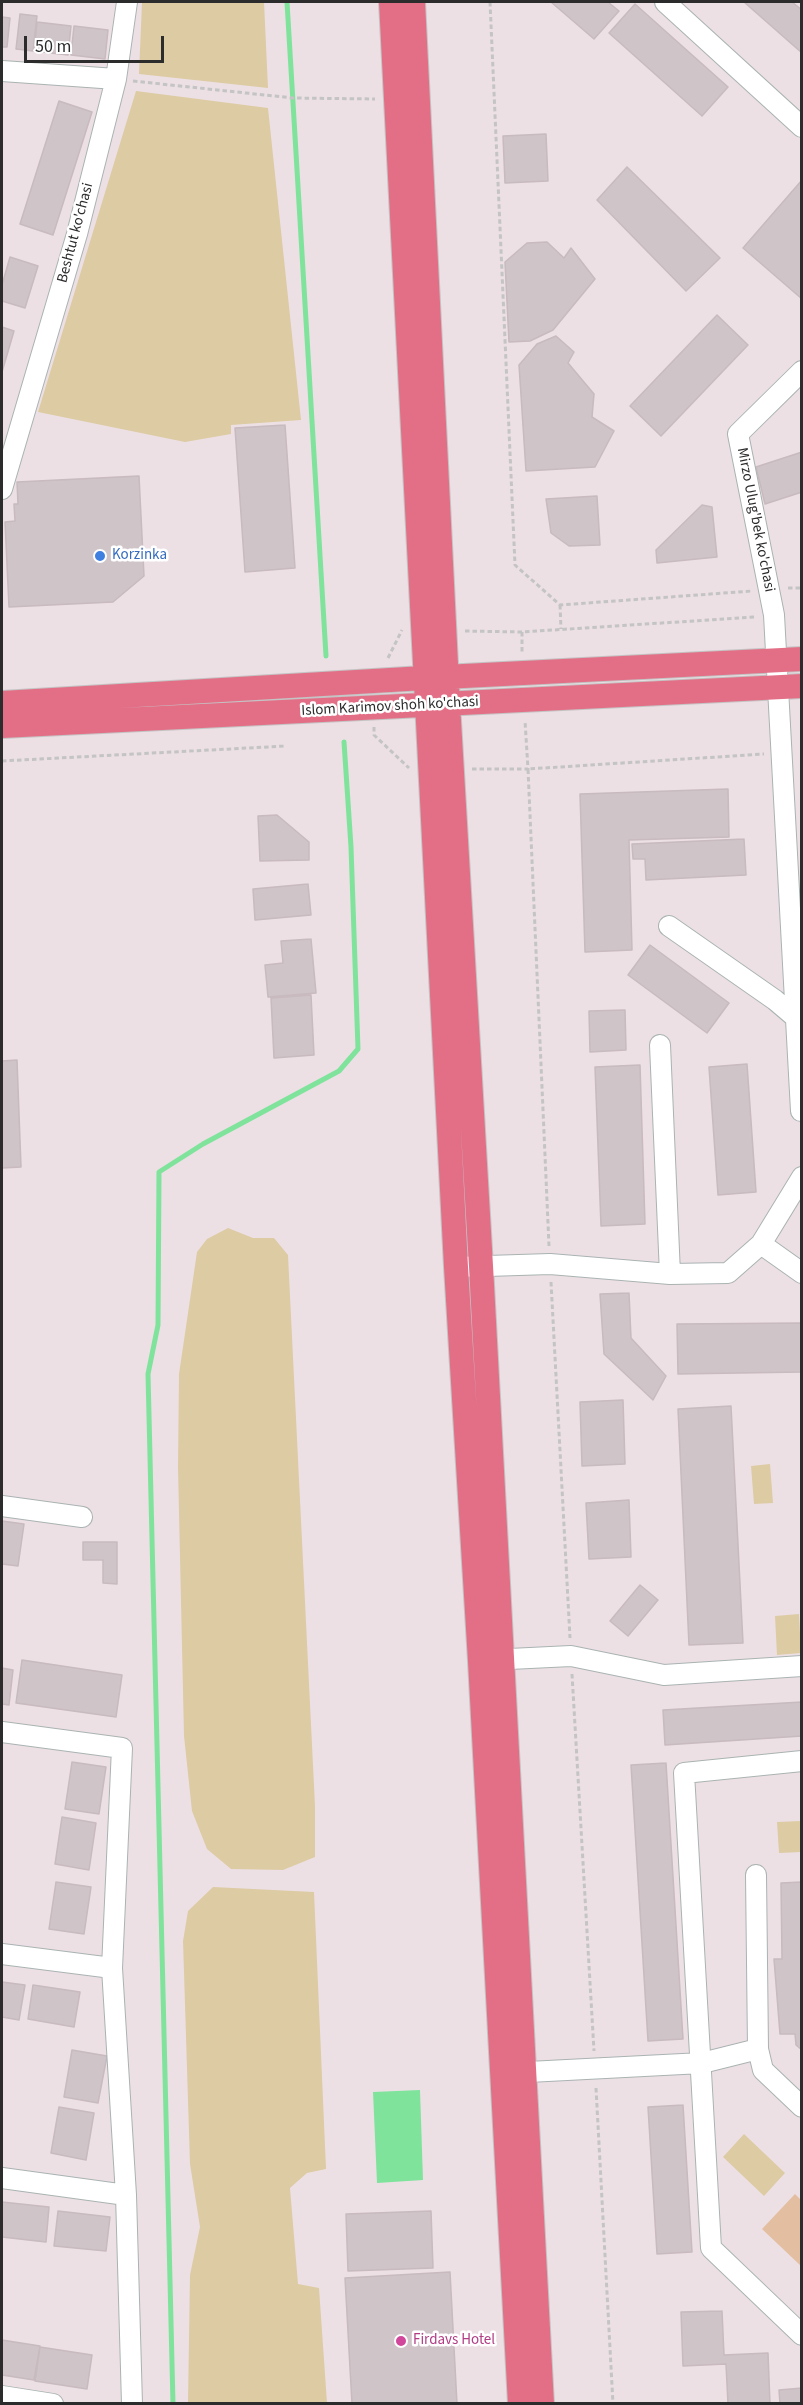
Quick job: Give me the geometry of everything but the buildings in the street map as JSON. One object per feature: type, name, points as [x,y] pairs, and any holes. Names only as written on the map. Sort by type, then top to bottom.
[{"type":"main road","points":[[391,2],[434,630]]},
{"type":"main road","points":[[413,2],[456,1267],[491,1660]]},
{"type":"main road","name":"Islom Karimov shoh ko'chasi","points":[[2,703],[436,677],[801,659]]},
{"type":"main road","name":"Islom Karimov shoh ko'chasi","points":[[2,726],[790,686]]},
{"type":"main road","points":[[437,704],[481,1266],[491,1660],[513,2072],[520,2403]]},
{"type":"main road","points":[[513,2072],[542,2403]]},
{"type":"street","name":"Beshtut ko'chasi","points":[[2,489],[7,451],[77,234],[116,79],[127,2]]},
{"type":"street","points":[[665,2],[801,127]]},
{"type":"street","points":[[2,71],[116,79]]},
{"type":"street","name":"Mirzo Ulug'bek ko'chasi","points":[[776,660],[774,615],[738,434],[801,371]]},
{"type":"street","points":[[776,660],[790,686],[781,753],[801,1114]]},
{"type":"street","points":[[669,926],[775,1000],[795,1017]]},
{"type":"street","points":[[660,1045],[670,1274]]},
{"type":"street","points":[[456,1267],[550,1264],[670,1274],[728,1273],[761,1244],[801,1177]]},
{"type":"street","points":[[761,1244],[801,1273]]},
{"type":"street","points":[[2,1506],[82,1517]]},
{"type":"street","points":[[491,1660],[571,1656],[664,1675],[801,1666]]},
{"type":"street","points":[[2,1731],[122,1748],[112,1968],[126,2195],[132,2403]]},
{"type":"street","points":[[801,1761],[684,1773],[711,2248],[801,2335]]},
{"type":"street","points":[[756,1875],[758,2049],[763,2070],[801,2107]]},
{"type":"street","points":[[2,1954],[112,1968]]},
{"type":"street","points":[[513,2072],[702,2063],[758,2049]]},
{"type":"street","points":[[2,2178],[126,2195]]},
{"type":"street","points":[[2,2396],[52,2403]]},
{"type":"path","points":[[490,2],[515,565],[560,605],[561,629]]},
{"type":"path","points":[[116,79],[292,98],[377,99]]},
{"type":"path","points":[[560,605],[769,589]]},
{"type":"path","points":[[386,662],[400,630],[522,632],[774,615]]},
{"type":"path","points":[[2,761],[286,746]]},
{"type":"path","points":[[613,2403],[550,1264],[528,769],[781,753]]},
{"type":"shaded area","points":[[142,2],[264,2],[268,88],[139,74]]},
{"type":"shaded area","points":[[136,91],[268,108],[301,420],[231,425],[231,434],[185,442],[38,412]]},
{"type":"shaded area","points":[[228,1228],[253,1238],[274,1238],[288,1255],[315,1806],[315,1857],[283,1870],[231,1869],[207,1849],[192,1811],[184,1736],[178,1467],[179,1374],[197,1252],[207,1239]]},
{"type":"shaded area","points":[[770,1464],[773,1503],[754,1504],[751,1466]]},
{"type":"shaded area","points":[[799,1614],[801,1653],[777,1655],[775,1616]]},
{"type":"shaded area","points":[[801,1821],[801,1852],[779,1853],[777,1822]]},
{"type":"shaded area","points":[[213,1887],[314,1892],[326,2169],[307,2173],[290,2188],[298,2284],[319,2288],[327,2403],[188,2403],[190,2275],[200,2227],[190,2164],[183,1941],[188,1911]]},
{"type":"shaded area","points":[[420,2090],[423,2180],[377,2183],[373,2092]]},
{"type":"shaded area","points":[[744,2134],[785,2173],[764,2196],[723,2157]]},
{"type":"shaded area","points":[[795,2194],[801,2200],[801,2266],[762,2229]]},
{"type":"waterway","points":[[287,2],[326,656]]},
{"type":"waterway","points":[[173,2404],[148,1374],[158,1325],[159,1172],[203,1144],[339,1071],[358,1049],[351,847],[344,742]]},
{"type":"place","name":"Korzinka","points":[[100,556]]},
{"type":"place","name":"Firdavs Hotel","points":[[401,2341]]}]
